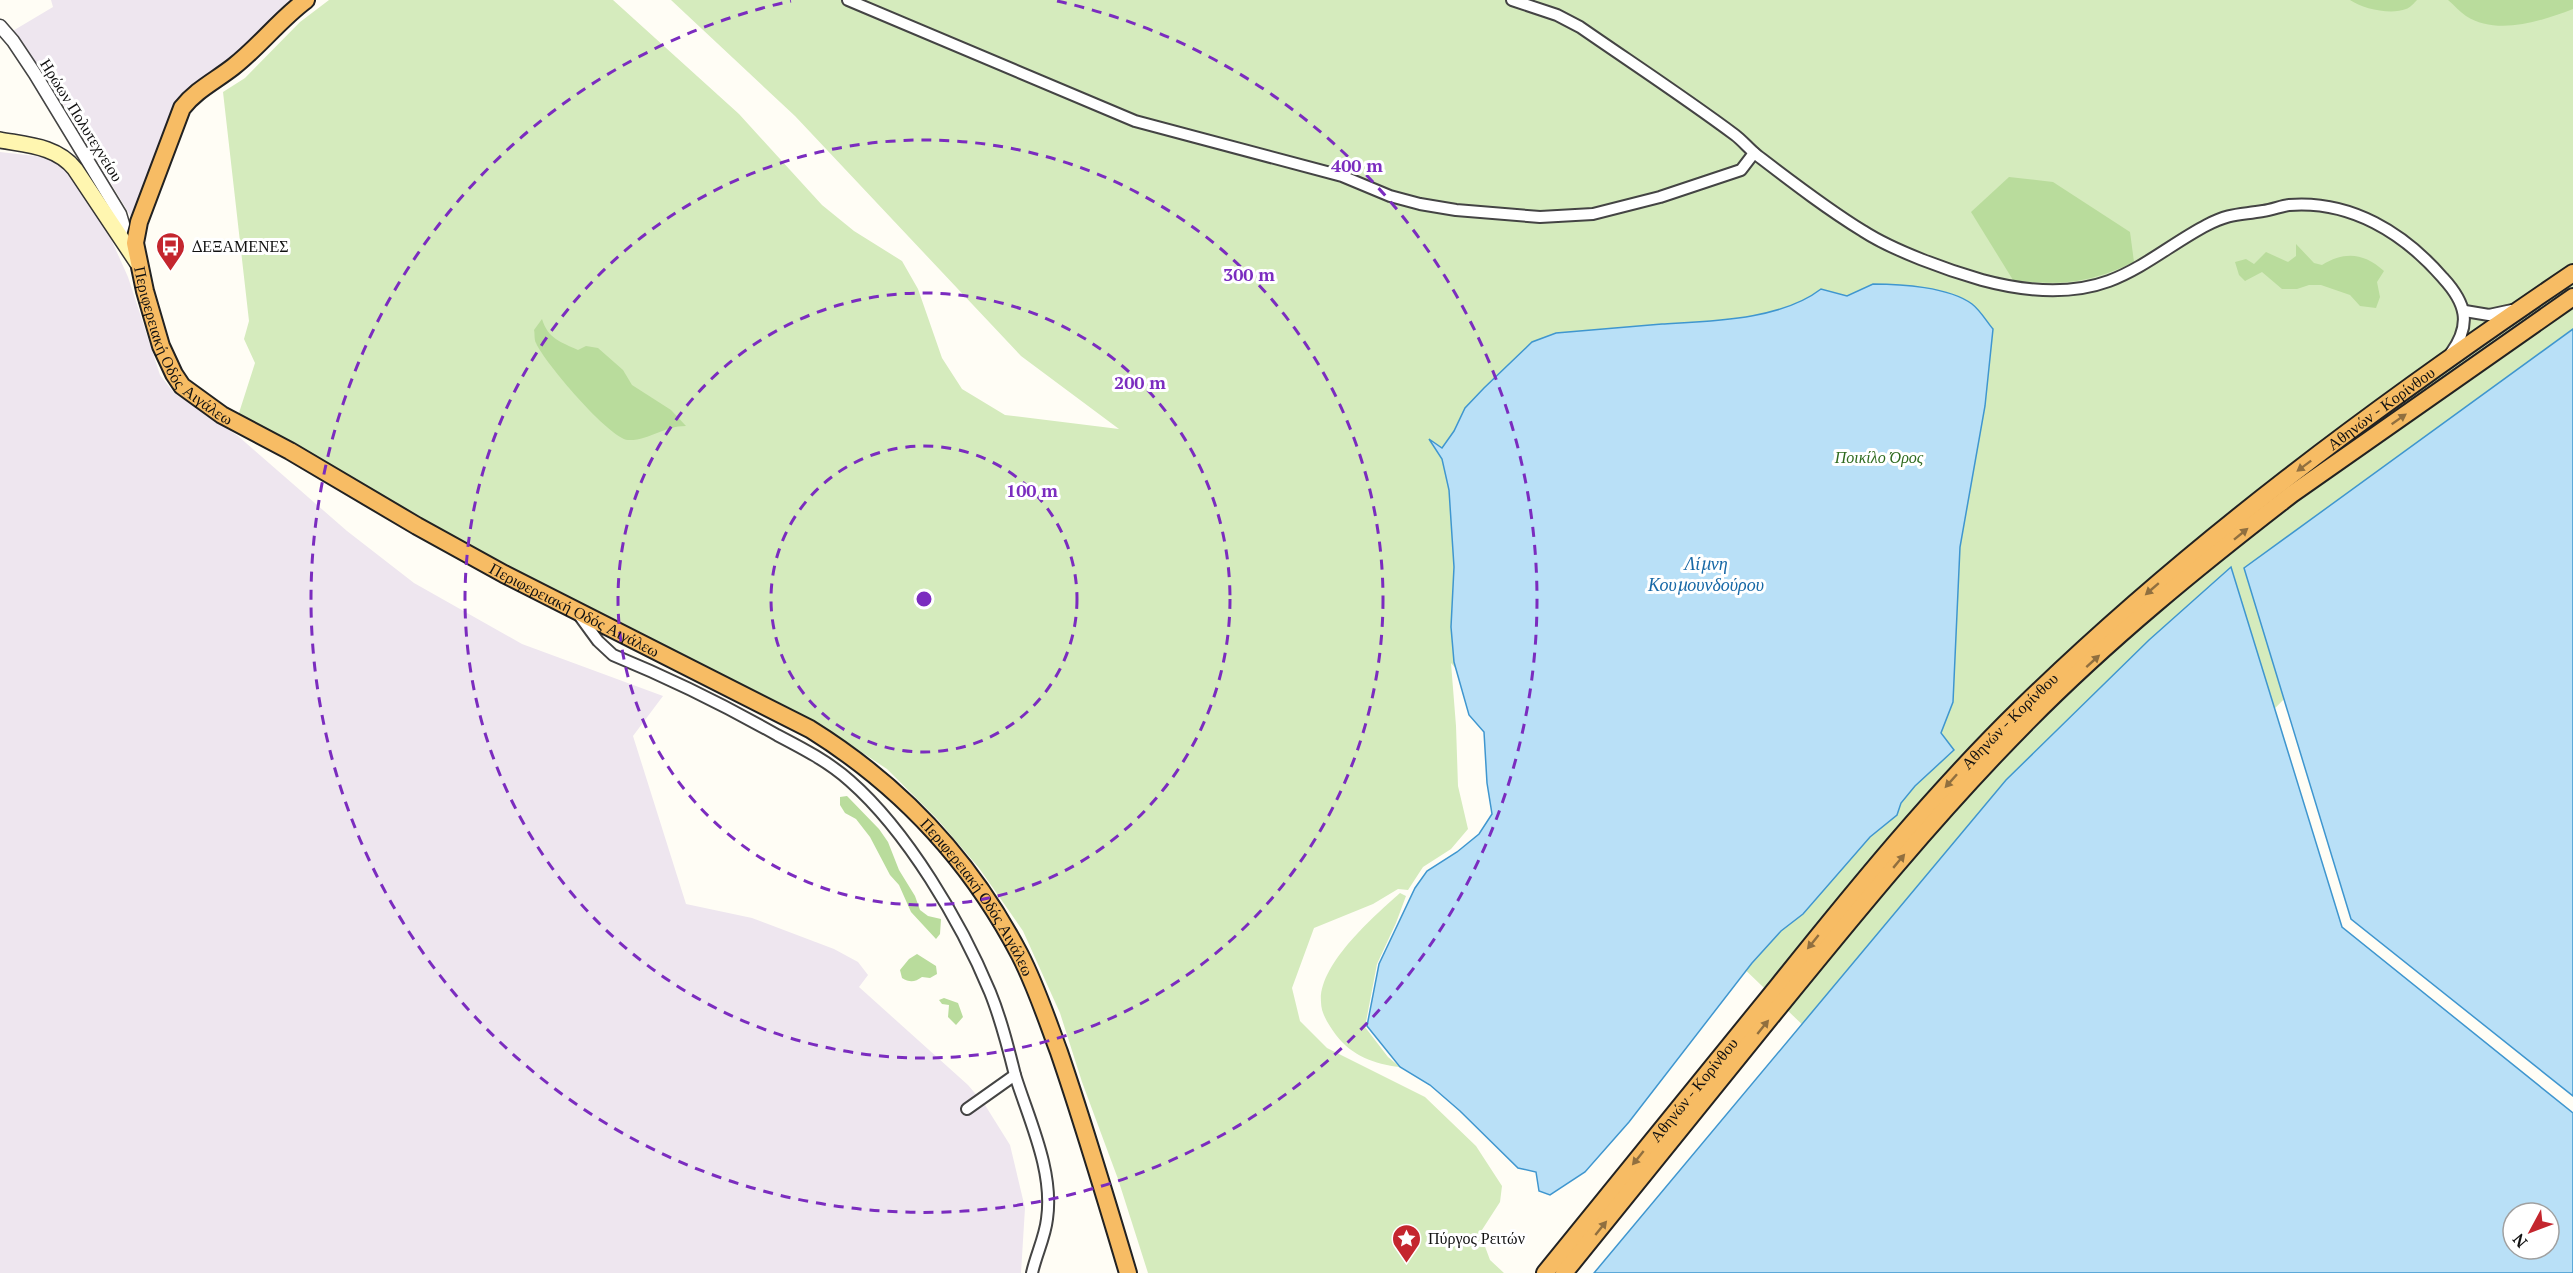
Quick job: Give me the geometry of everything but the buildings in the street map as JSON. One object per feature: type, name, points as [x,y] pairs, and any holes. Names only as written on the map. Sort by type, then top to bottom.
[{"type":"highway","name":"Περιφερειακή Οδός Αιγάλεω","points":[[306,0],[291,10],[233,67],[192,95],[182,108],[139,222],[135,243],[138,263],[161,346],[174,375],[194,396],[222,415],[290,451],[417,526],[774,709],[841,748],[894,790],[945,843],[989,901],[1021,957],[1036,991],[1071,1088],[1128,1273]]},
{"type":"highway","name":"Αθηνών - Κορίνθου","points":[[1545,1273],[1850,896],[1909,827],[2020,709],[2170,573],[2300,469],[2436,369],[2573,273]]},
{"type":"highway","name":"Αθηνών - Κορίνθου","points":[[1564,1273],[1869,897],[1922,834],[2029,720],[2133,625],[2292,494],[2573,297]]},
{"type":"main road","points":[[0,140],[45,149],[62,156],[75,169],[138,263]]},
{"type":"street","points":[[848,0],[1124,116],[1342,176],[1390,196],[1420,204],[1456,210],[1540,216],[1593,214],[1649,201],[1741,170],[1754,153]]},
{"type":"street","points":[[1512,0],[1557,15],[1580,27],[1733,133],[1754,153],[1865,233],[1950,269],[2000,284],[2043,291],[2090,286],[2109,281],[2231,214],[2264,211],[2288,205],[2316,205],[2360,215],[2382,225],[2416,248],[2451,286],[2465,311],[2466,321],[2460,338],[2453,352],[2436,369]]},
{"type":"street","name":"Ηρώων Πολυτεχνείου","points":[[0,26],[35,74],[120,214],[123,224],[120,235]]},
{"type":"street","points":[[2465,311],[2489,315],[2509,311],[2534,299]]},
{"type":"street","points":[[575,609],[598,641],[613,655],[751,720],[811,754],[848,779],[877,806],[912,853],[970,950],[993,1001],[1043,1163],[1048,1197],[1047,1221],[1032,1273]]},
{"type":"street","points":[[967,1109],[1015,1075]]},
{"type":"shaded area","points":[[51,0],[298,0],[191,92],[133,220],[50,82],[11,32],[53,7]]},
{"type":"shaded area","points":[[0,152],[44,157],[59,164],[74,178],[111,239],[128,277],[160,375],[174,393],[238,436],[347,531],[414,583],[522,644],[663,696],[633,736],[686,904],[752,918],[834,949],[858,962],[868,975],[859,987],[968,1085],[985,1105],[1010,1145],[1025,1208],[1021,1273],[0,1273]]},
{"type":"green space","name":"Ποικίλο Όρος","points":[[329,0],[613,0],[739,114],[822,205],[854,231],[902,261],[918,289],[942,358],[962,389],[1005,415],[1119,429],[1021,356],[795,116],[671,0],[2573,0],[2573,470],[2292,691],[1886,1105],[1584,815],[1451,663],[1458,786],[1468,829],[1451,849],[1423,867],[1408,890],[1398,889],[1373,904],[1314,928],[1292,988],[1300,1021],[1327,1048],[1425,1097],[1476,1146],[1502,1186],[1500,1202],[1480,1233],[1490,1260],[1504,1273],[1148,1273],[1060,1013],[1023,931],[979,868],[938,820],[887,769],[819,724],[517,572],[238,416],[255,363],[244,339],[249,321],[223,92],[245,78],[300,22]]},
{"type":"green space","points":[[2350,0],[2417,0],[2400,11],[2385,11],[2369,8]]},
{"type":"green space","points":[[2448,0],[2573,0],[2573,9],[2534,22],[2505,26],[2491,25],[2466,16]]},
{"type":"green space","points":[[2009,177],[2053,182],[2130,232],[2134,262],[2089,279],[2047,283],[2013,280],[1971,212]]},
{"type":"green space","points":[[2296,244],[2314,263],[2322,265],[2330,260],[2354,256],[2377,265],[2384,271],[2377,282],[2380,297],[2376,308],[2360,306],[2350,295],[2321,285],[2282,289],[2262,272],[2245,281],[2239,275],[2235,262],[2246,259],[2254,264],[2266,252],[2288,262],[2296,256]]},
{"type":"green space","points":[[542,319],[548,331],[561,342],[578,350],[586,346],[598,348],[623,370],[632,385],[671,410],[686,426],[670,428],[636,440],[628,440],[619,436],[578,398],[542,353],[535,342],[534,330]]},
{"type":"green space","points":[[847,796],[879,829],[888,842],[899,870],[915,896],[920,910],[928,916],[941,919],[940,934],[936,939],[911,912],[899,885],[890,875],[870,837],[856,819],[845,813],[840,805],[840,797]]},
{"type":"green space","points":[[1400,893],[1406,896],[1377,964],[1365,1027],[1388,1057],[1400,1067],[1381,1064],[1356,1054],[1336,1035],[1322,1011],[1321,1002],[1322,988],[1338,957],[1363,928]]},
{"type":"green space","points":[[917,954],[936,966],[937,974],[930,978],[905,980],[900,970],[909,959]]},
{"type":"green space","points":[[944,998],[958,1003],[963,1017],[956,1025],[948,1017],[949,1005],[942,1004],[939,1000]]},
{"type":"water","name":"Λίμνη Κουμουνδούρου","points":[[1873,284],[1938,290],[1962,298],[1981,313],[1993,329],[1985,406],[1960,547],[1953,702],[1941,733],[1954,750],[1915,786],[1901,803],[1897,815],[1870,837],[1803,914],[1781,931],[1752,963],[1629,1122],[1585,1172],[1550,1195],[1539,1191],[1536,1172],[1518,1168],[1430,1085],[1400,1067],[1367,1026],[1379,964],[1415,888],[1427,871],[1457,852],[1479,834],[1492,814],[1487,783],[1484,732],[1469,715],[1454,662],[1451,627],[1454,567],[1449,490],[1442,459],[1429,439],[1442,448],[1454,431],[1465,408],[1484,388],[1532,342],[1556,333],[1745,317],[1786,307],[1821,289],[1847,296]]},
{"type":"water","points":[[2573,329],[2573,1096],[2351,919],[2244,568]]},
{"type":"water","points":[[2231,567],[2342,927],[2573,1113],[2573,1273],[1594,1273],[2006,780],[2149,640]]},
{"type":"place","name":"ΔΕΞΑΜΕΝΕΣ","points":[[171,272]]},
{"type":"place","name":"Πύργος Ρειτών","points":[[1407,1264]]}]
